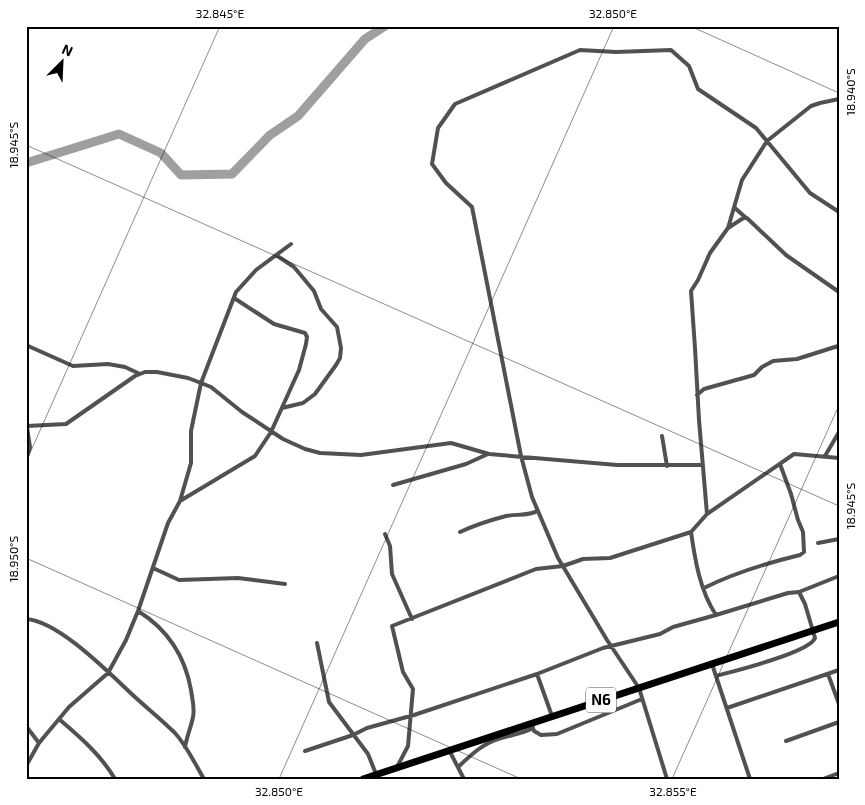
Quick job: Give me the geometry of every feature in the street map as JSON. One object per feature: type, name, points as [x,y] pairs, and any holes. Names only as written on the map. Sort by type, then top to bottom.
[{"type":"highway","name":"N6","points":[[363,779],[377,777],[398,767],[532,725],[552,716],[839,622]]},
{"type":"street","points":[[667,779],[639,688],[558,558],[532,497],[521,456],[472,207],[446,183],[432,164],[438,128],[455,104],[580,50],[616,52],[671,50],[689,66],[698,89],[756,128],[810,193],[839,212]]},
{"type":"street","points":[[707,514],[697,395],[696,348],[690,291],[698,280],[710,253],[728,228],[742,180],[767,141],[811,106],[820,102],[839,99]]},
{"type":"street","points":[[735,208],[786,255],[839,292]]},
{"type":"street","points":[[728,228],[745,217]]},
{"type":"street","points":[[26,766],[39,743],[68,708],[108,673],[126,640],[138,611],[168,522],[180,501],[191,464],[191,432],[201,383],[236,292],[256,270],[290,244]]},
{"type":"street","points":[[276,255],[294,267],[314,291],[321,309],[337,327],[341,348],[340,358],[336,366],[315,394],[303,403],[282,408]]},
{"type":"street","points":[[180,501],[255,456],[271,432],[304,355],[307,337],[305,333],[274,324],[234,298]]},
{"type":"street","points":[[839,342],[839,363]]},
{"type":"street","points":[[26,345],[73,366],[108,364],[125,367],[140,374]]},
{"type":"street","points":[[697,395],[704,389],[754,375],[773,361],[797,359],[838,346]]},
{"type":"street","points":[[26,459],[30,447],[27,424],[66,424],[140,374],[157,372],[188,378],[211,387],[271,432],[305,449],[320,453],[362,455],[451,443],[489,454],[616,466],[703,465]]},
{"type":"street","points":[[825,456],[839,432]]},
{"type":"street","points":[[662,436],[667,466]]},
{"type":"street","points":[[394,485],[466,464],[489,454]]},
{"type":"street","points":[[398,767],[408,746],[413,689],[403,672],[392,626],[536,569],[563,566],[583,559],[610,558],[691,532],[707,514],[794,454],[839,458]]},
{"type":"street","points":[[704,588],[758,566],[800,555],[804,552],[803,532],[780,464]]},
{"type":"street","points":[[460,532],[505,517],[517,514],[532,514],[538,511]]},
{"type":"street","points":[[691,532],[697,570],[716,615]]},
{"type":"street","points":[[385,534],[391,552],[392,574],[412,619]]},
{"type":"street","points":[[818,543],[839,539]]},
{"type":"street","points":[[153,568],[179,580],[238,578],[285,584]]},
{"type":"street","points":[[305,751],[368,728],[537,674],[603,648],[660,634],[673,627],[788,593],[799,592],[839,576]]},
{"type":"street","points":[[26,577],[26,584]]},
{"type":"street","points":[[716,676],[784,656],[813,643],[815,638],[805,604],[799,592]]},
{"type":"street","points":[[138,611],[150,618],[162,630],[181,656],[193,702],[193,716],[188,729],[185,747]]},
{"type":"street","points":[[26,618],[40,622],[55,630],[108,673],[176,734],[204,779]]},
{"type":"street","points":[[318,643],[329,702],[368,754],[377,777]]},
{"type":"street","points":[[712,664],[750,779]]},
{"type":"street","points":[[727,708],[839,670]]},
{"type":"street","points":[[537,674],[552,716]]},
{"type":"street","points":[[828,674],[839,704]]},
{"type":"street","points":[[458,767],[481,747],[497,739],[524,732],[532,725],[534,731],[541,736],[557,734],[642,699]]},
{"type":"street","points":[[59,719],[84,740],[106,765],[115,779]]},
{"type":"street","points":[[786,741],[839,722]]},
{"type":"street","points":[[26,726],[39,743]]},
{"type":"street","points":[[449,750],[464,779]]},
{"type":"street","points":[[823,779],[839,773]]},
{"type":"waterway","points":[[26,163],[119,134],[161,153],[181,175],[232,174],[270,135],[298,116],[365,39],[385,26]]}]
